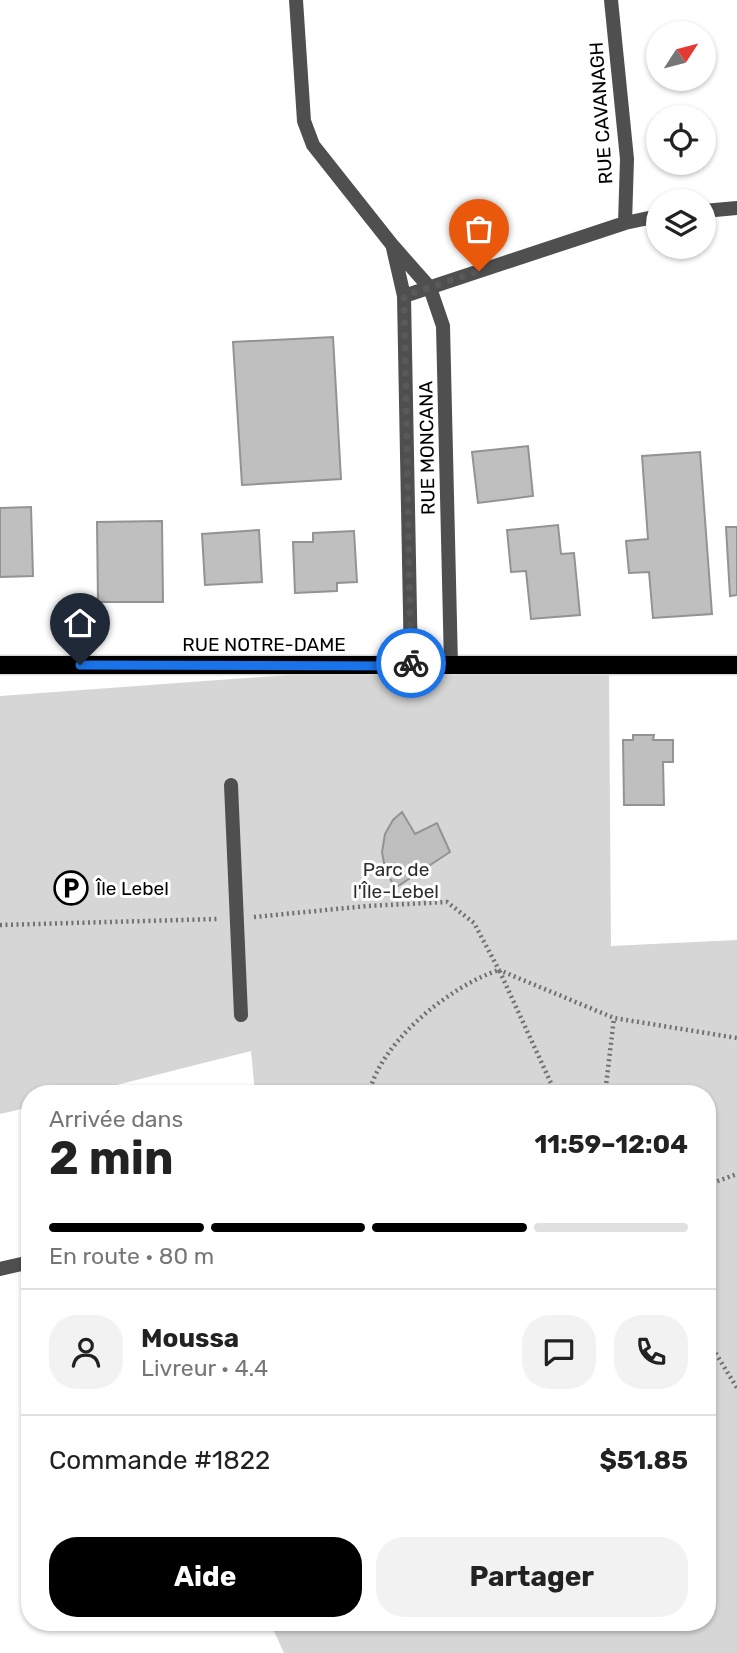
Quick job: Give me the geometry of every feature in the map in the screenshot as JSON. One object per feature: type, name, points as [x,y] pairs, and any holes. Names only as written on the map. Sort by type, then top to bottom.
[{"type":"main road","name":"RUE NOTRE-DAME","points":[[0,665],[737,665]]},
{"type":"street","name":"RUE MONCANA","points":[[296,0],[304,121],[313,145],[430,288],[443,326],[451,664]]},
{"type":"street","name":"RUE CAVANAGH","points":[[611,0],[627,159],[625,223]]},
{"type":"street","points":[[716,210],[737,208]]},
{"type":"street","points":[[404,296],[625,223],[646,219]]},
{"type":"street","name":"RUE MONCANA","points":[[393,246],[404,296],[411,666]]},
{"type":"street","points":[[231,785],[241,1015]]},
{"type":"street","points":[[0,1269],[21,1264]]},
{"type":"path","points":[[0,925],[237,919],[367,906],[447,902],[474,923],[499,970],[551,1085]]},
{"type":"path","points":[[371,1085],[389,1053],[426,1011],[477,977],[499,970],[614,1018],[737,1038]]},
{"type":"path","points":[[606,1085],[614,1018]]},
{"type":"path","points":[[716,1182],[737,1174]]},
{"type":"path","points":[[716,1354],[737,1388]]},
{"type":"green space","name":"Parc de l'Île-Lebel","points":[[411,666],[609,670],[611,946],[737,940],[737,1653],[284,1653],[274,1631],[716,1631],[716,1085],[254,1085],[251,1051],[117,1085],[21,1085],[21,1109],[0,1114],[0,696]]},
{"type":"building","points":[[333,337],[341,479],[242,485],[233,342]]},
{"type":"building","points":[[528,446],[533,496],[478,503],[472,452]]},
{"type":"building","points":[[700,452],[712,614],[653,618],[649,572],[629,573],[626,541],[648,539],[642,456]]},
{"type":"building","points":[[31,507],[33,576],[0,577],[0,508]]},
{"type":"building","points":[[162,521],[163,602],[98,602],[97,522]]},
{"type":"building","points":[[558,525],[561,554],[574,553],[580,615],[531,619],[526,571],[511,572],[507,530]]},
{"type":"building","points":[[726,527],[737,527],[737,595],[730,596]]},
{"type":"building","points":[[259,530],[262,582],[205,585],[202,534]]},
{"type":"building","points":[[354,531],[357,582],[337,583],[337,591],[295,593],[293,542],[313,542],[313,533]]},
{"type":"building","points":[[633,735],[654,735],[653,740],[673,740],[673,762],[663,762],[664,805],[624,805],[623,740],[633,740]]},
{"type":"building","points":[[402,812],[415,834],[437,823],[450,852],[395,888],[385,869],[382,852],[385,834],[393,820]]},
{"type":"way so far","points":[[411,663],[404,296],[479,271]]},
{"type":"place","name":"Île Lebel","points":[[71,888]]},
{"type":"route","points":[[80,665],[411,666],[411,663]]}]
